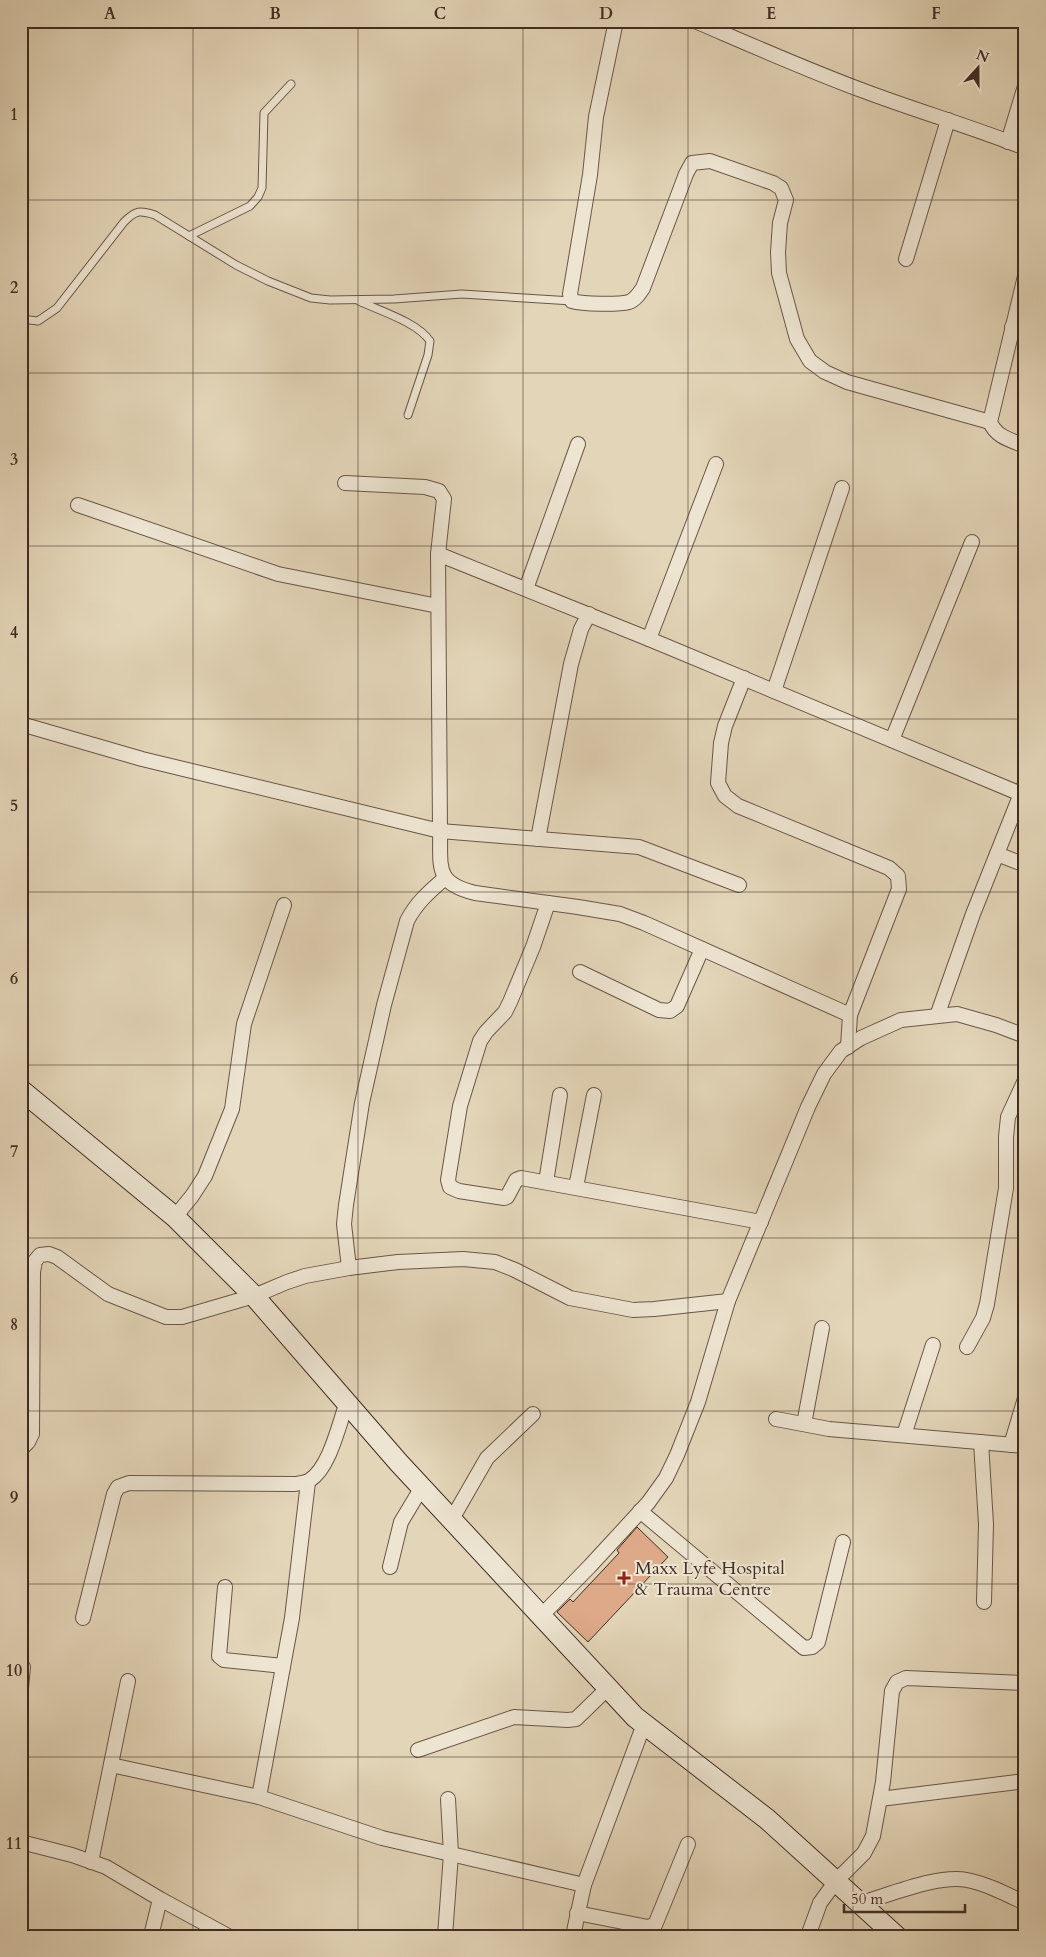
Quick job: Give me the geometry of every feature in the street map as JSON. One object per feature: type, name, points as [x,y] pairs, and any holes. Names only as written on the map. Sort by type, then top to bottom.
[{"type":"street","points":[[616,21],[596,117],[590,175],[570,294],[572,301],[581,304],[630,302],[638,296],[643,288],[686,174],[692,163],[710,161],[773,183],[781,188],[786,200],[780,223],[779,273],[796,339],[810,361],[825,372],[847,382],[990,422]]},
{"type":"street","points":[[695,21],[865,92],[1025,148]]},
{"type":"street","points":[[1008,142],[1025,86]]},
{"type":"street","points":[[906,259],[948,120]]},
{"type":"street","points":[[1025,276],[1018,328],[990,422],[994,430],[1000,435],[1025,446]]},
{"type":"street","points":[[526,589],[578,444]]},
{"type":"street","points":[[649,639],[716,464]]},
{"type":"street","points":[[345,483],[425,487],[439,490],[444,499],[438,554],[440,831],[442,874],[449,884],[461,890],[620,914],[850,1015]]},
{"type":"street","points":[[774,691],[842,488]]},
{"type":"street","points":[[78,505],[278,574],[438,606]]},
{"type":"street","points":[[892,740],[972,542]]},
{"type":"street","points":[[438,554],[589,614],[892,740],[1023,790],[973,914],[937,1016]]},
{"type":"street","points":[[538,839],[571,664],[581,629],[589,614]]},
{"type":"street","points":[[744,678],[725,726],[721,743],[718,783],[725,796],[738,806],[889,868],[898,876],[899,889],[850,1015],[848,1047]]},
{"type":"street","points":[[21,724],[142,759],[440,831],[639,848],[739,885]]},
{"type":"street","points":[[997,854],[1025,865]]},
{"type":"street","points":[[349,1268],[344,1224],[346,1205],[362,1103],[384,1005],[407,921],[419,902],[445,878]]},
{"type":"street","points":[[548,903],[533,947],[510,1002],[505,1012],[480,1041],[460,1106],[448,1180],[450,1187],[458,1192],[504,1198],[507,1197],[516,1180],[521,1178],[761,1222]]},
{"type":"street","points":[[175,1217],[205,1176],[232,1109],[244,1024],[284,905]]},
{"type":"street","points":[[580,972],[659,1010],[670,1011],[678,1006],[702,949]]},
{"type":"street","points":[[542,1616],[640,1512],[666,1478],[698,1402],[728,1300],[808,1106],[824,1074],[841,1052],[861,1038],[901,1020],[957,1014],[996,1025],[1025,1036]]},
{"type":"street","points":[[967,1347],[983,1318],[987,1304],[1006,1188],[1008,1117],[1025,1080]]},
{"type":"street","points":[[21,1090],[175,1217],[254,1296],[422,1487],[608,1688],[644,1724],[767,1819],[862,1903],[896,1936]]},
{"type":"street","points":[[546,1182],[560,1095]]},
{"type":"street","points":[[576,1188],[594,1095]]},
{"type":"street","points":[[21,1449],[28,1442],[32,1434],[33,1272],[28,1261],[40,1255],[49,1254],[57,1257],[108,1294],[166,1317],[182,1317],[254,1296],[305,1276],[398,1262],[480,1259],[495,1262],[515,1270],[570,1298],[633,1310],[728,1300]]},
{"type":"street","points":[[804,1424],[822,1328]]},
{"type":"street","points":[[904,1435],[933,1345]]},
{"type":"street","points":[[776,1419],[829,1429],[1018,1446],[1025,1398]]},
{"type":"street","points":[[83,1618],[114,1494],[118,1487],[129,1483],[295,1484],[308,1482],[319,1472],[325,1462],[347,1402]]},
{"type":"street","points":[[452,1519],[487,1458],[533,1414]]},
{"type":"street","points":[[981,1442],[986,1524],[984,1602]]},
{"type":"street","points":[[259,1797],[292,1618],[308,1482]]},
{"type":"street","points":[[390,1567],[402,1522],[422,1487]]},
{"type":"street","points":[[640,1512],[804,1648],[812,1647],[818,1642],[843,1542]]},
{"type":"street","points":[[225,1587],[219,1656],[224,1660],[283,1666]]},
{"type":"street","points":[[21,1688],[23,1668]]},
{"type":"street","points":[[808,1936],[820,1903],[836,1881],[869,1845],[873,1836],[880,1799],[892,1691],[897,1682],[906,1678],[1025,1683]]},
{"type":"street","points":[[92,1862],[128,1682]]},
{"type":"street","points":[[418,1750],[514,1717],[576,1719],[608,1688]]},
{"type":"street","points":[[573,1936],[584,1885],[644,1724]]},
{"type":"street","points":[[111,1764],[259,1797],[382,1838],[584,1885]]},
{"type":"street","points":[[880,1799],[1025,1781]]},
{"type":"street","points":[[445,1936],[450,1854],[448,1799]]},
{"type":"street","points":[[21,1842],[106,1867],[228,1936]]},
{"type":"street","points":[[577,1913],[648,1927],[655,1925],[688,1844]]},
{"type":"street","points":[[862,1903],[946,1879],[965,1879],[984,1884],[1025,1903]]},
{"type":"street","points":[[151,1936],[160,1899]]},
{"type":"lane","points":[[190,236],[250,206],[258,198],[262,188],[264,112],[291,84]]},
{"type":"lane","points":[[21,319],[38,321],[57,308],[132,214],[142,211],[155,215],[236,265],[290,291],[310,298],[330,300],[394,299],[462,294],[572,301]]},
{"type":"lane","points":[[356,300],[411,325],[422,332],[430,341],[428,355],[408,415]]},
{"type":"building","points":[[637,1527],[668,1557],[588,1642],[557,1612],[570,1599],[573,1602],[619,1553],[617,1550]]},
{"type":"place","name":"Maxx Lyfe Hospital & Trauma Centre","points":[[624,1578]]}]
